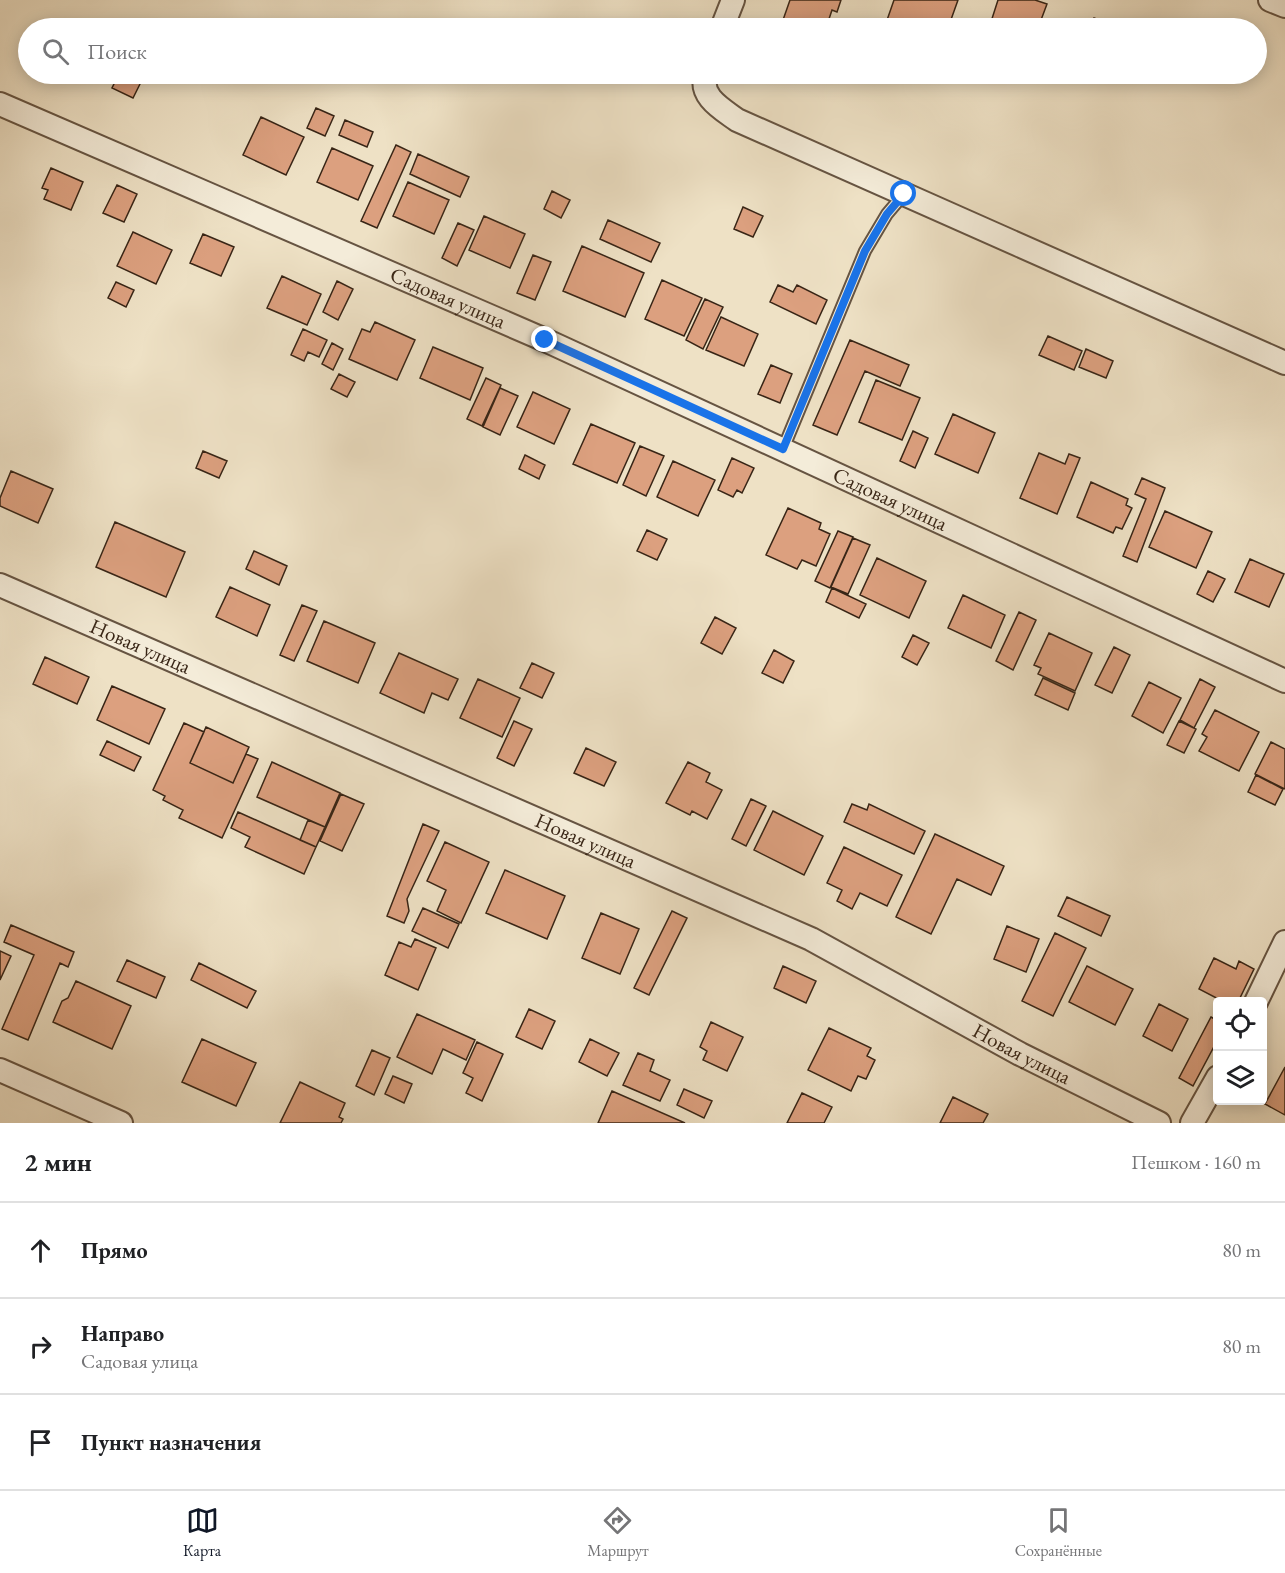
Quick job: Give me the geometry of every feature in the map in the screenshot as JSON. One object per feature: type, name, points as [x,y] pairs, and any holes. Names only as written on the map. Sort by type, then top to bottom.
[{"type":"street","points":[[726,18],[732,0]]},
{"type":"street","points":[[1270,0],[1285,6]]},
{"type":"street","points":[[705,84],[710,101],[737,120],[1285,363]]},
{"type":"street","name":"Садовая улица","points":[[0,104],[545,340],[1285,681]]},
{"type":"street","name":"Новая улица","points":[[0,585],[811,939],[1020,1054],[1159,1123]]},
{"type":"street","points":[[1258,997],[1285,942]]},
{"type":"street","points":[[0,1070],[121,1123]]},
{"type":"street","points":[[1192,1123],[1213,1086]]},
{"type":"lane","points":[[783,449],[865,251],[887,214],[904,194]]},
{"type":"building","points":[[790,0],[841,0],[837,12],[832,10],[829,18],[784,18]]},
{"type":"building","points":[[894,0],[958,0],[952,18],[888,18]]},
{"type":"building","points":[[998,0],[1035,0],[1047,4],[1042,18],[992,18]]},
{"type":"building","points":[[114,84],[140,84],[133,98],[112,88]]},
{"type":"building","points":[[316,108],[334,116],[325,136],[307,128]]},
{"type":"building","points":[[261,117],[304,137],[286,175],[243,155]]},
{"type":"building","points":[[345,120],[373,132],[367,147],[339,135]]},
{"type":"building","points":[[396,145],[411,152],[377,228],[361,221]]},
{"type":"building","points":[[332,148],[373,166],[358,200],[317,182]]},
{"type":"building","points":[[418,154],[469,177],[460,197],[410,174]]},
{"type":"building","points":[[51,168],[83,182],[71,210],[44,199],[48,190],[42,188]]},
{"type":"building","points":[[408,182],[449,200],[434,234],[393,216]]},
{"type":"building","points":[[117,185],[137,194],[124,222],[103,213]]},
{"type":"building","points":[[552,191],[570,200],[561,218],[544,209]]},
{"type":"building","points":[[743,207],[763,216],[753,237],[734,229]]},
{"type":"building","points":[[484,216],[525,234],[510,268],[469,250]]},
{"type":"building","points":[[608,220],[660,243],[651,262],[600,239]]},
{"type":"building","points":[[458,223],[474,230],[457,266],[442,258]]},
{"type":"building","points":[[133,232],[172,250],[156,284],[117,266]]},
{"type":"building","points":[[203,234],[234,247],[221,276],[190,263]]},
{"type":"building","points":[[582,246],[644,273],[625,317],[563,291]]},
{"type":"building","points":[[533,255],[551,262],[535,300],[517,293]]},
{"type":"building","points":[[282,276],[321,294],[307,325],[267,308]]},
{"type":"building","points":[[662,280],[702,298],[684,336],[645,319]]},
{"type":"building","points":[[337,281],[353,289],[338,320],[323,312]]},
{"type":"building","points":[[116,282],[134,290],[126,307],[108,298]]},
{"type":"building","points":[[778,285],[793,292],[797,285],[827,300],[816,324],[770,302]]},
{"type":"building","points":[[705,299],[723,307],[703,349],[686,340]]},
{"type":"building","points":[[721,317],[758,334],[744,366],[706,350]]},
{"type":"building","points":[[375,322],[415,340],[397,380],[349,359],[362,329],[370,332]]},
{"type":"building","points":[[303,329],[327,340],[319,357],[308,352],[304,361],[291,355]]},
{"type":"building","points":[[1048,336],[1082,351],[1074,370],[1039,355]]},
{"type":"building","points":[[850,340],[909,365],[900,386],[865,371],[837,435],[813,425]]},
{"type":"building","points":[[332,343],[343,349],[333,370],[322,364]]},
{"type":"building","points":[[433,347],[483,368],[470,400],[420,378]]},
{"type":"building","points":[[1086,349],[1113,361],[1106,378],[1079,367]]},
{"type":"building","points":[[771,365],[792,374],[780,403],[758,394]]},
{"type":"building","points":[[339,374],[355,382],[347,397],[331,389]]},
{"type":"building","points":[[486,378],[501,385],[482,426],[467,419]]},
{"type":"building","points":[[876,380],[920,398],[902,440],[859,422]]},
{"type":"building","points":[[500,388],[518,396],[500,435],[483,427]]},
{"type":"building","points":[[533,392],[570,409],[554,444],[517,427]]},
{"type":"building","points":[[953,414],[995,433],[978,473],[935,454]]},
{"type":"building","points":[[591,424],[635,443],[617,483],[573,464]]},
{"type":"building","points":[[913,431],[928,438],[915,468],[900,461]]},
{"type":"building","points":[[640,446],[664,456],[646,496],[623,485]]},
{"type":"building","points":[[203,451],[227,461],[219,478],[196,468]]},
{"type":"building","points":[[1039,453],[1065,464],[1069,454],[1080,458],[1057,514],[1020,498]]},
{"type":"building","points":[[525,455],[545,465],[539,479],[519,469]]},
{"type":"building","points":[[732,458],[754,468],[742,493],[737,490],[733,497],[718,490]]},
{"type":"building","points":[[673,461],[715,480],[698,516],[657,497]]},
{"type":"building","points":[[11,471],[53,489],[38,523],[0,506],[0,498]]},
{"type":"building","points":[[1142,478],[1165,488],[1137,562],[1123,556],[1146,499],[1135,494]]},
{"type":"building","points":[[1091,482],[1128,499],[1126,505],[1132,508],[1122,529],[1116,527],[1113,533],[1077,517]]},
{"type":"building","points":[[788,508],[821,523],[819,529],[830,534],[816,566],[802,560],[797,569],[766,555]]},
{"type":"building","points":[[1165,511],[1212,532],[1196,568],[1149,547]]},
{"type":"building","points":[[115,522],[185,552],[166,597],[96,567]]},
{"type":"building","points":[[647,530],[667,539],[657,560],[637,551]]},
{"type":"building","points":[[838,531],[853,537],[830,588],[815,581]]},
{"type":"building","points":[[853,538],[870,545],[848,594],[831,587]]},
{"type":"building","points":[[254,551],[287,566],[279,585],[246,569]]},
{"type":"building","points":[[877,558],[926,581],[909,618],[860,595]]},
{"type":"building","points":[[1250,559],[1284,574],[1269,607],[1235,592]]},
{"type":"building","points":[[1208,571],[1225,579],[1213,602],[1197,594]]},
{"type":"building","points":[[230,587],[270,605],[257,636],[216,617]]},
{"type":"building","points":[[832,588],[866,604],[859,618],[826,602]]},
{"type":"building","points":[[963,595],[1005,615],[991,648],[948,628]]},
{"type":"building","points":[[302,605],[317,611],[294,661],[280,655]]},
{"type":"building","points":[[1019,612],[1036,620],[1013,670],[996,661]]},
{"type":"building","points":[[715,617],[736,628],[722,654],[701,643]]},
{"type":"building","points":[[324,621],[375,643],[358,683],[307,661]]},
{"type":"building","points":[[1049,633],[1092,653],[1075,691],[1038,674],[1041,668],[1034,665]]},
{"type":"building","points":[[913,635],[929,643],[917,665],[902,657]]},
{"type":"building","points":[[1114,647],[1130,655],[1112,693],[1095,685]]},
{"type":"building","points":[[774,650],[794,661],[783,683],[762,673]]},
{"type":"building","points":[[399,653],[458,679],[448,700],[432,693],[424,713],[380,693]]},
{"type":"building","points":[[45,657],[89,677],[77,704],[33,684]]},
{"type":"building","points":[[532,663],[554,673],[542,698],[520,688]]},
{"type":"building","points":[[1043,678],[1075,693],[1068,710],[1035,695]]},
{"type":"building","points":[[478,679],[520,698],[502,737],[460,718]]},
{"type":"building","points":[[1200,679],[1215,687],[1194,728],[1180,720]]},
{"type":"building","points":[[1149,682],[1181,698],[1163,733],[1132,716]]},
{"type":"building","points":[[112,686],[165,709],[149,744],[97,720]]},
{"type":"building","points":[[1215,710],[1259,732],[1239,771],[1199,751],[1207,737],[1202,734]]},
{"type":"building","points":[[514,721],[532,729],[514,766],[497,758]]},
{"type":"building","points":[[1179,721],[1196,729],[1184,753],[1167,745]]},
{"type":"building","points":[[184,723],[204,732],[190,763],[233,783],[246,754],[258,759],[222,838],[179,818],[183,810],[163,800],[165,796],[153,790]]},
{"type":"building","points":[[206,727],[249,747],[233,783],[190,763]]},
{"type":"building","points":[[107,741],[141,757],[134,771],[100,755]]},
{"type":"building","points":[[1271,742],[1285,749],[1285,789],[1255,774]]},
{"type":"building","points":[[586,748],[616,762],[604,786],[574,773]]},
{"type":"building","points":[[272,762],[340,793],[325,827],[257,797]]},
{"type":"building","points":[[688,762],[710,773],[706,782],[722,790],[707,819],[692,811],[690,815],[666,803]]},
{"type":"building","points":[[1256,775],[1283,789],[1275,805],[1248,792]]},
{"type":"building","points":[[341,794],[364,804],[342,851],[320,841]]},
{"type":"building","points":[[751,799],[766,806],[746,846],[732,839]]},
{"type":"building","points":[[852,804],[867,810],[869,804],[925,831],[914,854],[844,822]]},
{"type":"building","points":[[773,811],[823,836],[804,875],[754,850]]},
{"type":"building","points":[[238,812],[316,847],[304,874],[245,847],[250,837],[231,828]]},
{"type":"building","points":[[308,820],[325,827],[316,847],[300,840]]},
{"type":"building","points":[[423,824],[439,831],[407,899],[409,911],[404,923],[387,916]]},
{"type":"building","points":[[935,834],[1004,866],[991,895],[957,879],[931,934],[896,917]]},
{"type":"building","points":[[445,842],[489,862],[461,923],[437,911],[446,890],[427,881]]},
{"type":"building","points":[[844,847],[902,875],[887,906],[860,893],[852,909],[837,901],[842,890],[827,883]]},
{"type":"building","points":[[505,870],[565,896],[547,939],[486,913]]},
{"type":"building","points":[[1067,897],[1110,916],[1101,936],[1058,916]]},
{"type":"building","points":[[423,908],[459,924],[448,948],[412,931]]},
{"type":"building","points":[[672,911],[687,918],[649,995],[634,988]]},
{"type":"building","points":[[601,913],[639,929],[620,974],[582,958]]},
{"type":"building","points":[[11,925],[74,952],[68,967],[60,963],[28,1040],[2,1029],[34,955],[4,942]]},
{"type":"building","points":[[1007,926],[1039,939],[1026,972],[994,959]]},
{"type":"building","points":[[1055,933],[1086,948],[1053,1016],[1022,1001]]},
{"type":"building","points":[[415,939],[436,948],[418,990],[385,975],[399,942],[411,947]]},
{"type":"building","points":[[0,951],[11,956],[0,980]]},
{"type":"building","points":[[1214,958],[1236,969],[1239,961],[1254,969],[1240,997],[1214,997],[1199,989]]},
{"type":"building","points":[[127,960],[165,977],[156,998],[117,981]]},
{"type":"building","points":[[199,963],[256,991],[247,1008],[191,980]]},
{"type":"building","points":[[783,966],[816,981],[806,1003],[774,988]]},
{"type":"building","points":[[1087,966],[1133,989],[1115,1025],[1069,1002]]},
{"type":"building","points":[[76,981],[131,1006],[112,1049],[53,1022],[62,1001],[68,998]]},
{"type":"building","points":[[1159,1004],[1188,1019],[1172,1051],[1143,1036]]},
{"type":"building","points":[[529,1009],[555,1021],[542,1049],[516,1037]]},
{"type":"building","points":[[417,1014],[475,1040],[466,1060],[443,1049],[432,1074],[397,1057]]},
{"type":"building","points":[[1211,1017],[1213,1018],[1213,1048],[1193,1086],[1179,1078]]},
{"type":"building","points":[[711,1022],[743,1037],[727,1071],[703,1060],[707,1051],[700,1047]]},
{"type":"building","points":[[829,1028],[871,1048],[867,1056],[875,1060],[866,1079],[858,1076],[851,1091],[808,1070]]},
{"type":"building","points":[[202,1039],[256,1063],[236,1106],[182,1082]]},
{"type":"building","points":[[590,1039],[619,1053],[607,1076],[579,1062]]},
{"type":"building","points":[[477,1042],[503,1054],[482,1101],[466,1093],[473,1078],[463,1073]]},
{"type":"building","points":[[372,1050],[390,1058],[374,1095],[356,1086]]},
{"type":"building","points":[[638,1053],[654,1060],[650,1071],[670,1080],[660,1101],[623,1085]]},
{"type":"building","points":[[1285,1067],[1285,1115],[1267,1105],[1267,1100]]},
{"type":"building","points":[[393,1076],[412,1084],[404,1103],[385,1094]]},
{"type":"building","points":[[300,1082],[345,1103],[339,1117],[343,1119],[341,1123],[280,1123]]},
{"type":"building","points":[[684,1089],[712,1101],[704,1118],[677,1105]]},
{"type":"building","points":[[612,1091],[685,1123],[598,1123]]},
{"type":"building","points":[[802,1093],[832,1107],[824,1123],[787,1123]]},
{"type":"building","points":[[953,1097],[988,1114],[983,1123],[940,1123]]},
{"type":"route","points":[[545,340],[783,449],[865,251],[887,214],[904,194]]}]
